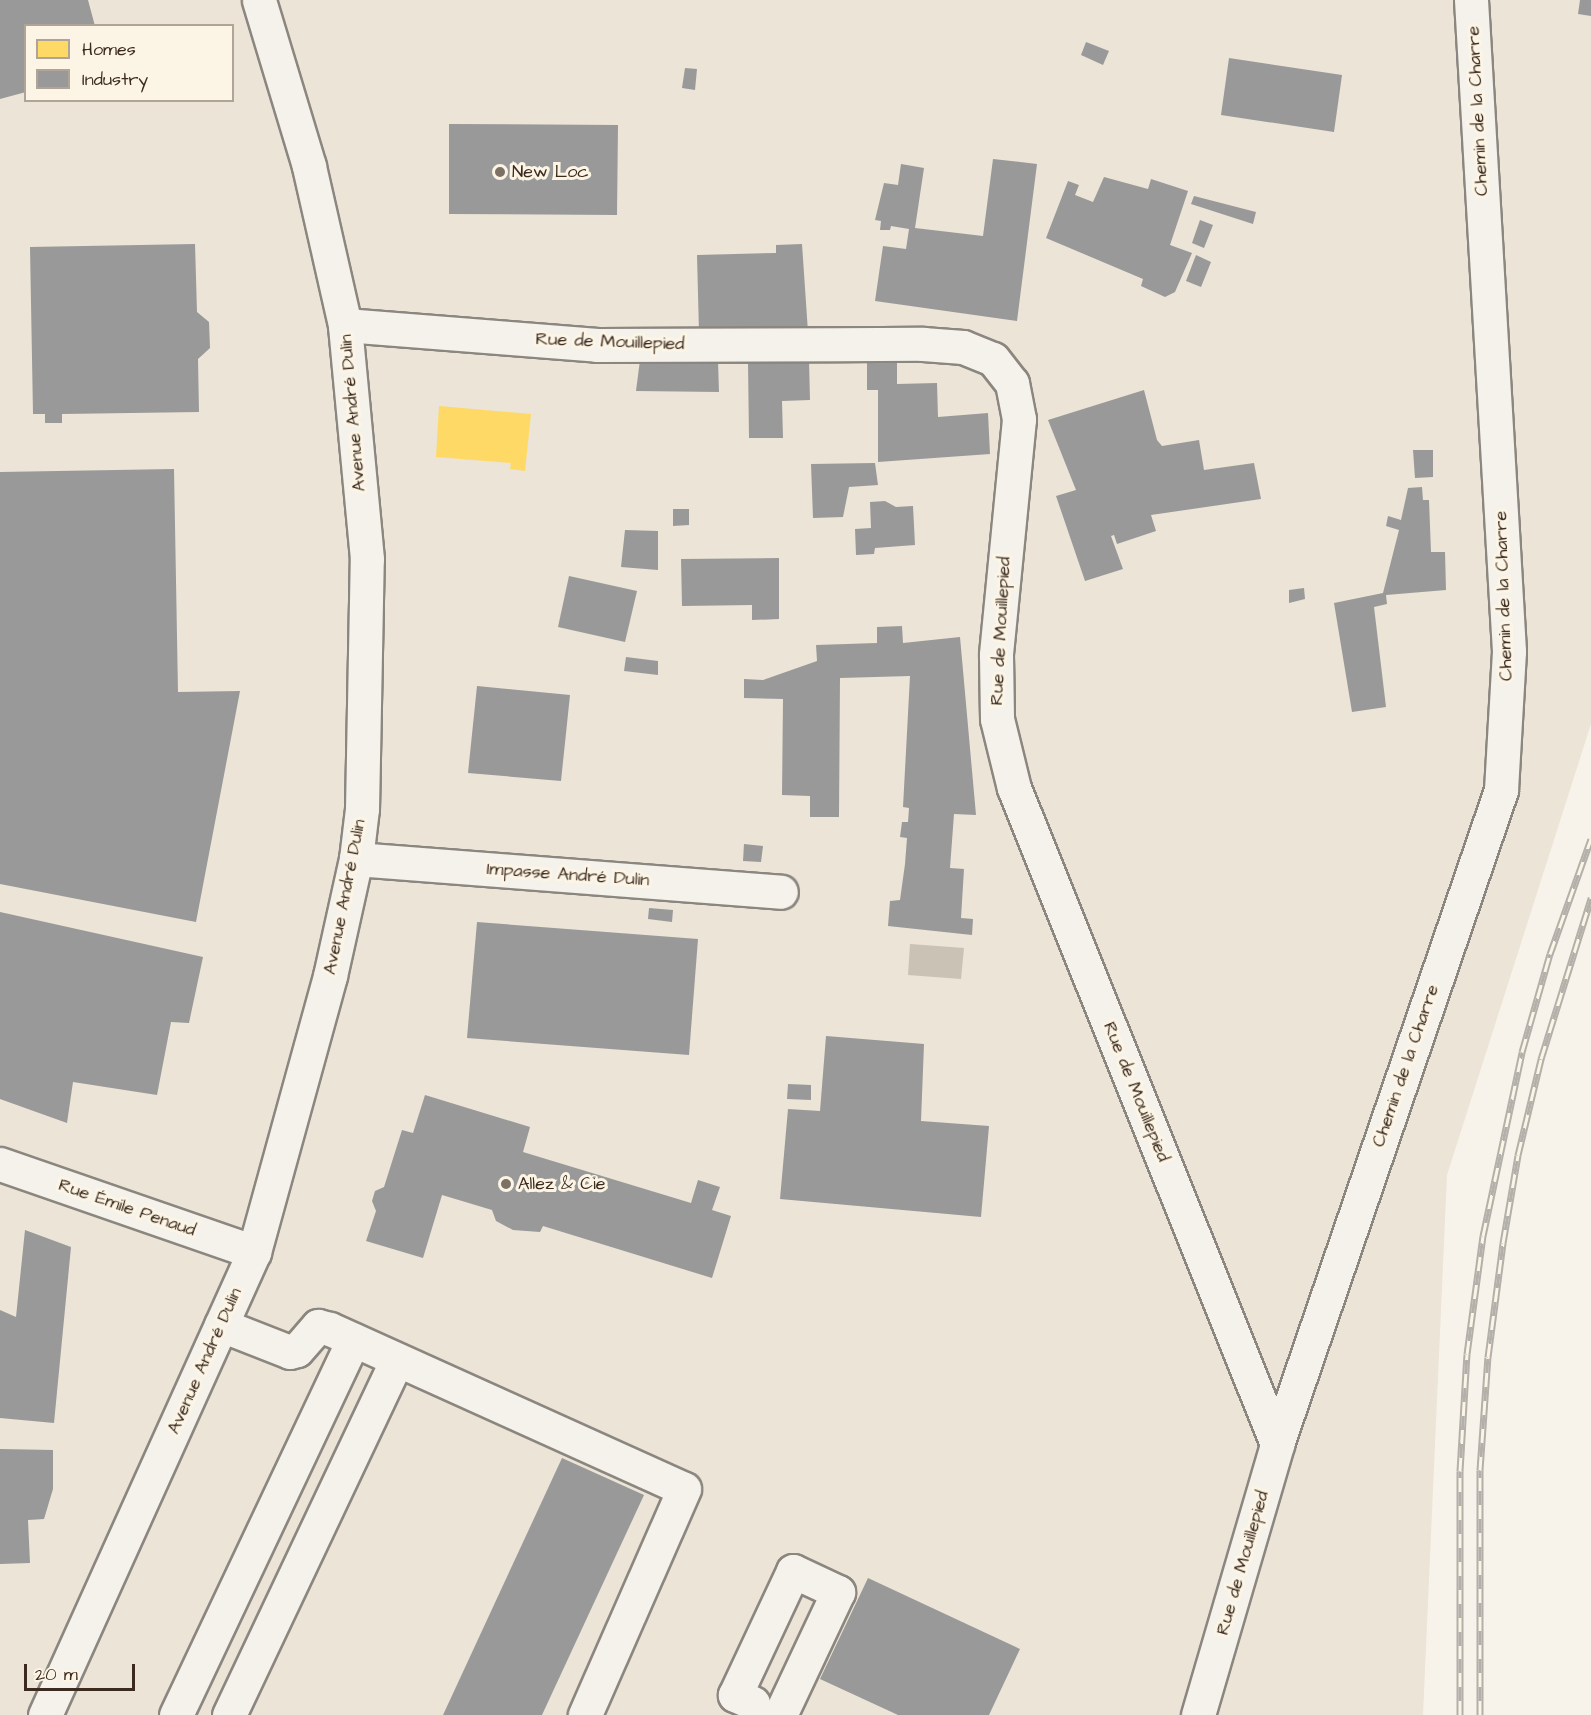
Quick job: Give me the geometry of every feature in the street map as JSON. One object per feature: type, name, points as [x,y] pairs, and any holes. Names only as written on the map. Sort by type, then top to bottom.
[{"type":"street","name":"Avenue André Dulin","points":[[45,1715],[254,1252],[330,976],[356,859],[362,809],[367,559],[345,325],[309,166],[259,0]]},
{"type":"street","name":"Chemin de la Charre","points":[[1277,1444],[1501,790],[1509,651],[1471,0]]},
{"type":"street","name":"Rue de Mouillepied","points":[[345,325],[597,345],[923,344],[963,347],[993,359],[1012,383],[1019,419],[996,655],[997,718],[1014,788],[1277,1444],[1198,1715]]},
{"type":"street","name":"Impasse André Dulin","points":[[356,859],[781,892]]},
{"type":"street","name":"Rue Émile Penaud","points":[[0,1164],[254,1252]]},
{"type":"street","points":[[221,1325],[290,1352],[297,1350],[318,1326],[684,1489],[585,1715]]},
{"type":"street","points":[[176,1715],[353,1340]]},
{"type":"street","points":[[229,1715],[397,1360]]},
{"type":"shaded area","points":[[0,0],[1591,0],[1591,724],[1447,1175],[1423,1715],[0,1715]]},
{"type":"shaded area","points":[[910,944],[964,948],[961,979],[908,975]]},
{"type":"building: Homes","points":[[439,406],[531,414],[525,471],[510,469],[511,463],[436,457]]},
{"type":"building: Industry","points":[[0,0],[88,0],[94,24],[24,24],[24,93],[0,99]]},
{"type":"building: Industry","points":[[1580,0],[1591,0],[1591,16],[1578,14]]},
{"type":"building: Industry","points":[[1086,42],[1109,51],[1103,65],[1081,55]]},
{"type":"building: Industry","points":[[1229,58],[1342,75],[1334,132],[1221,115]]},
{"type":"building: Industry","points":[[685,68],[697,69],[695,90],[682,88]]},
{"type":"building: Industry","points":[[449,124],[618,125],[617,215],[449,214]]},
{"type":"building: Industry","points":[[993,159],[1037,164],[1017,321],[875,301],[883,246],[906,249],[909,229],[891,226],[890,230],[880,230],[881,221],[875,220],[884,183],[898,185],[901,164],[924,168],[915,228],[983,236]]},
{"type":"building: Industry","points":[[1104,177],[1148,189],[1151,179],[1188,191],[1170,245],[1192,253],[1175,292],[1165,297],[1141,286],[1143,279],[1046,238],[1068,181],[1079,185],[1075,195],[1093,202]]},
{"type":"building: Industry","points":[[1194,196],[1256,212],[1253,224],[1191,204]]},
{"type":"building: Industry","points":[[1200,220],[1213,225],[1204,248],[1192,243]]},
{"type":"building: Industry","points":[[195,244],[197,312],[209,322],[210,348],[198,359],[199,412],[62,414],[62,423],[45,423],[45,414],[33,414],[30,247]]},
{"type":"building: Industry","points":[[802,244],[808,332],[699,333],[697,255],[776,253],[776,245]]},
{"type":"building: Industry","points":[[1196,255],[1211,262],[1201,287],[1186,281]]},
{"type":"building: Industry","points":[[640,360],[718,361],[719,392],[636,391]]},
{"type":"building: Industry","points":[[809,360],[810,400],[782,401],[783,438],[749,438],[748,362]]},
{"type":"building: Industry","points":[[867,362],[897,363],[897,384],[937,383],[938,417],[988,413],[990,454],[878,462],[878,390],[867,390]]},
{"type":"building: Industry","points":[[1144,390],[1157,440],[1162,446],[1199,440],[1204,470],[1254,463],[1261,499],[1151,515],[1156,531],[1117,544],[1114,535],[1111,536],[1123,569],[1085,581],[1056,496],[1076,490],[1048,420]]},
{"type":"building: Industry","points":[[1413,450],[1433,450],[1433,477],[1415,478]]},
{"type":"building: Industry","points":[[875,463],[878,485],[849,487],[843,517],[813,518],[811,464]]},
{"type":"building: Industry","points":[[174,469],[178,692],[240,691],[196,922],[0,884],[0,472]]},
{"type":"building: Industry","points":[[1422,487],[1423,500],[1429,500],[1431,552],[1445,552],[1446,590],[1386,595],[1387,604],[1374,607],[1386,707],[1352,712],[1334,603],[1383,593],[1399,530],[1386,526],[1388,516],[1401,520],[1408,488]]},
{"type":"building: Industry","points":[[885,501],[896,507],[913,506],[915,545],[875,548],[874,554],[856,555],[855,529],[871,528],[870,502]]},
{"type":"building: Industry","points":[[673,509],[689,509],[689,525],[673,526]]},
{"type":"building: Industry","points":[[625,530],[658,531],[658,570],[621,567]]},
{"type":"building: Industry","points":[[779,558],[779,619],[752,620],[752,605],[682,606],[681,559]]},
{"type":"building: Industry","points":[[569,576],[637,591],[625,642],[558,627]]},
{"type":"building: Industry","points":[[1304,588],[1305,599],[1289,603],[1289,590]]},
{"type":"building: Industry","points":[[902,626],[903,643],[960,637],[976,815],[954,814],[950,868],[964,869],[961,918],[973,919],[972,935],[888,926],[890,901],[900,900],[905,864],[907,838],[900,837],[902,822],[908,822],[909,808],[903,807],[910,676],[840,678],[839,817],[810,817],[810,796],[782,795],[783,699],[744,698],[744,679],[763,680],[817,661],[816,645],[877,643],[877,627]]},
{"type":"building: Industry","points":[[626,657],[658,661],[658,675],[624,671]]},
{"type":"building: Industry","points":[[477,686],[570,695],[561,781],[468,773]]},
{"type":"building: Industry","points":[[744,844],[763,846],[761,862],[743,861]]},
{"type":"building: Industry","points":[[649,908],[673,910],[672,922],[648,919]]},
{"type":"building: Industry","points":[[0,912],[203,957],[189,1023],[171,1022],[157,1095],[73,1082],[67,1123],[0,1099]]},
{"type":"building: Industry","points":[[477,922],[698,939],[689,1055],[467,1038]]},
{"type":"building: Industry","points":[[826,1036],[924,1044],[921,1121],[989,1126],[981,1217],[780,1199],[788,1109],[820,1111]]},
{"type":"building: Industry","points":[[788,1084],[811,1085],[811,1100],[787,1099]]},
{"type":"building: Industry","name":"Allez & Cie","points":[[425,1095],[530,1127],[523,1152],[691,1203],[698,1180],[720,1187],[712,1210],[731,1216],[712,1278],[543,1226],[540,1232],[513,1230],[496,1221],[492,1210],[442,1195],[423,1258],[366,1241],[376,1211],[372,1201],[375,1191],[384,1187],[402,1130],[413,1133]]},
{"type":"building: Industry","points":[[25,1230],[71,1247],[54,1423],[0,1418],[0,1310],[16,1317]]},
{"type":"building: Industry","points":[[0,1449],[53,1450],[53,1489],[44,1519],[28,1520],[30,1563],[0,1564]]},
{"type":"building: Industry","points":[[562,1458],[644,1495],[542,1715],[443,1715]]},
{"type":"building: Industry","points":[[868,1578],[1020,1649],[989,1715],[898,1715],[820,1679]]},
{"type":"railway","points":[[1460,1715],[1460,1471],[1467,1354],[1483,1236],[1522,1052],[1550,954],[1591,839]]},
{"type":"railway","points":[[1480,1715],[1480,1470],[1488,1357],[1503,1243],[1518,1155],[1541,1059],[1591,898]]},
{"type":"place","name":"New Loc","points":[[500,172]]},
{"type":"place","name":"Allez & Cie","points":[[506,1184]]}]
